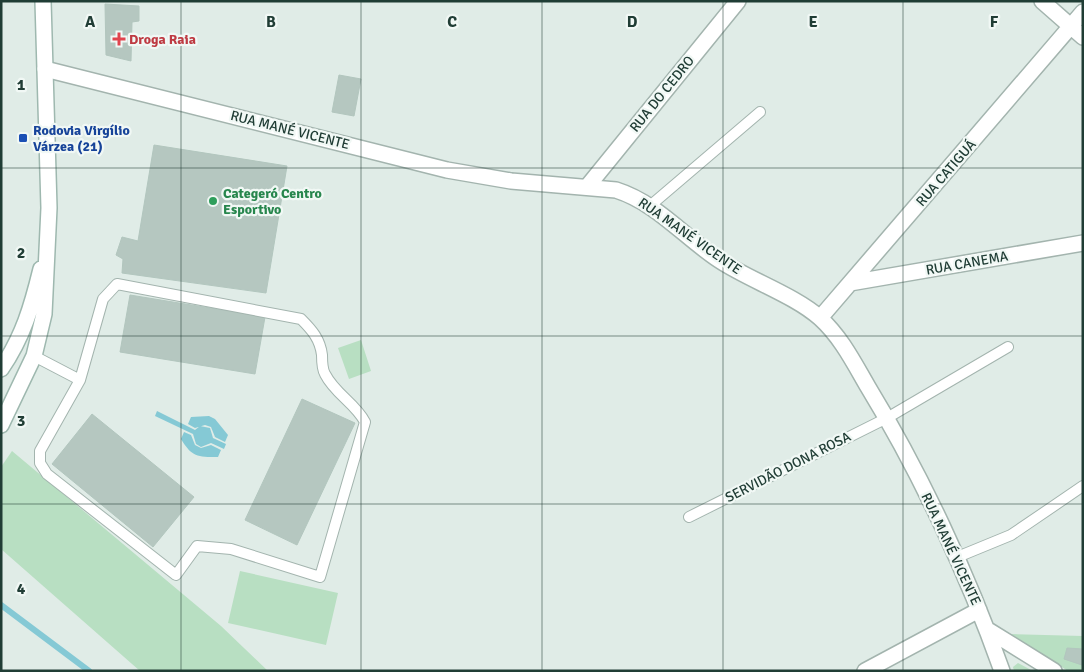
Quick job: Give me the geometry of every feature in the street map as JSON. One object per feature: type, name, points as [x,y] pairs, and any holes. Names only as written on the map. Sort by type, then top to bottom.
[{"type":"street","points":[[1,425],[34,356],[44,314],[48,241],[43,1]]},
{"type":"street","name":"RUA DO CEDRO","points":[[587,187],[738,1]]},
{"type":"street","points":[[1042,1],[1077,32]]},
{"type":"street","name":"RUA CATIGUÁ","points":[[820,318],[1077,32],[1083,12]]},
{"type":"street","name":"RUA MANÉ VICENTE","points":[[45,69],[447,170],[511,181],[616,190],[633,195],[651,206],[718,259],[820,318],[846,350],[887,418],[924,490],[988,630],[1002,671]]},
{"type":"street","points":[[1,368],[16,348],[29,318],[48,241]]},
{"type":"street","name":"RUA CANEMA","points":[[850,283],[1083,243]]},
{"type":"street","points":[[865,671],[979,610]]},
{"type":"street","points":[[988,630],[1054,671]]},
{"type":"lane","points":[[651,206],[760,112]]},
{"type":"lane","points":[[117,284],[301,319],[315,333],[321,348],[324,373],[336,392],[359,411],[365,422],[320,577],[231,549],[197,546],[176,575],[47,474],[40,463],[40,451],[80,380],[103,299],[117,284]]},
{"type":"lane","name":"SERVIDÃO DONA ROSA","points":[[688,517],[887,418],[1008,347]]},
{"type":"lane","points":[[34,356],[80,380]]},
{"type":"lane","points":[[955,558],[1011,535],[1083,486]]},
{"type":"green space","points":[[361,340],[371,371],[349,379],[338,348]]},
{"type":"green space","points":[[12,451],[221,626],[268,671],[140,671],[1,549],[1,467]]},
{"type":"green space","points":[[240,571],[338,593],[326,645],[228,623]]},
{"type":"green space","points":[[1011,634],[1083,636],[1083,671],[1068,671]]},
{"type":"green space","points":[[1018,663],[1033,671],[1014,671],[1013,667]]},
{"type":"water","points":[[157,411],[195,430],[200,426],[210,428],[213,438],[226,444],[224,449],[211,443],[201,447],[196,444],[193,434],[155,416]]},
{"type":"water","points":[[209,416],[215,419],[228,435],[225,442],[215,437],[211,427],[205,425],[195,428],[188,424],[191,417]]},
{"type":"water","points":[[184,432],[191,435],[195,445],[201,448],[211,445],[221,450],[218,457],[205,457],[192,453],[181,439]]},
{"type":"building","name":"Droga Raia","points":[[105,4],[139,6],[139,21],[132,22],[131,61],[106,55]]},
{"type":"building","points":[[339,75],[361,79],[354,116],[332,112]]},
{"type":"building","name":"Categeró Centro Esportivo","points":[[154,145],[287,166],[266,293],[122,273],[123,259],[116,255],[122,237],[138,241]]},
{"type":"building","points":[[130,295],[265,317],[255,374],[120,352]]},
{"type":"building","points":[[302,399],[355,423],[297,545],[245,520]]},
{"type":"building","points":[[92,414],[194,497],[153,547],[52,464]]},
{"type":"building","points":[[1067,648],[1083,649],[1082,665],[1064,659]]},
{"type":"waterway","points":[[1,605],[89,671]]},
{"type":"place","name":"Droga Raia","points":[[119,39]]},
{"type":"place","name":"Rodovia Virgílio Várzea (21)","points":[[23,138]]},
{"type":"place","name":"Categeró Centro Esportivo","points":[[213,201]]}]
